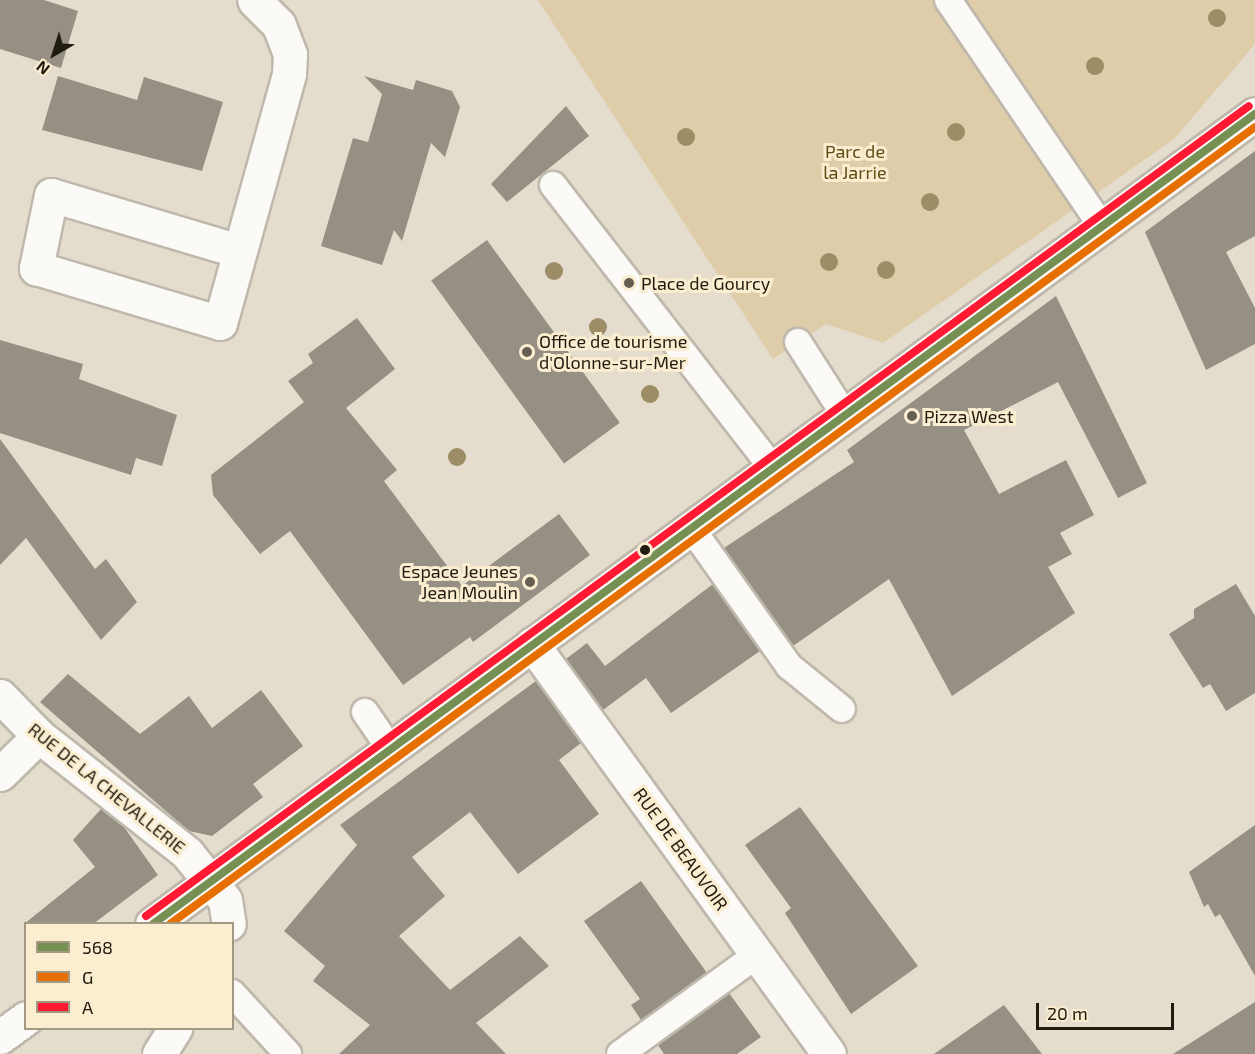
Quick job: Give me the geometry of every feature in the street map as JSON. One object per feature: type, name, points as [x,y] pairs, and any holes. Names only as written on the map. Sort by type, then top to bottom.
[{"type":"street","points":[[239,251],[51,195],[36,268],[220,323],[289,74],[290,54],[279,25],[254,0]]},
{"type":"street","points":[[155,922],[532,644],[846,417],[1255,114]]},
{"type":"street","name":"RUE DE BEAUVOIR","points":[[532,644],[829,1054]]},
{"type":"street","name":"RUE DE LA CHEVALLERIE","points":[[0,696],[39,736],[187,853],[225,900],[229,922]]},
{"type":"street","points":[[0,774],[39,736]]},
{"type":"street","points":[[0,1037],[24,1019]]},
{"type":"street","points":[[159,1054],[174,1030]]},
{"type":"lane","points":[[948,0],[1102,227]]},
{"type":"lane","points":[[553,185],[773,469]]},
{"type":"lane","points":[[798,342],[846,417]]},
{"type":"lane","points":[[692,529],[789,666],[842,709]]},
{"type":"lane","points":[[365,712],[391,750]]},
{"type":"lane","points":[[620,1054],[758,954]]},
{"type":"lane","points":[[234,995],[288,1054]]},
{"type":"green space","name":"Parc de la Jarrie","points":[[538,0],[1255,0],[1255,44],[1174,139],[883,343],[826,324],[773,359]]},
{"type":"building","points":[[0,0],[44,0],[78,11],[61,68],[0,49]]},
{"type":"building","points":[[58,76],[137,100],[144,77],[223,102],[202,171],[42,130]]},
{"type":"building","points":[[364,76],[413,90],[416,80],[452,91],[460,107],[445,157],[431,143],[402,241],[394,230],[382,265],[321,246],[353,138],[368,142],[382,94]]},
{"type":"building","points":[[566,106],[589,136],[507,202],[491,184]]},
{"type":"building","points":[[1255,151],[1255,236],[1226,252],[1255,308],[1255,344],[1206,370],[1145,232]]},
{"type":"building","name":"Office de tourisme d'Olonne-sur-Mer","points":[[487,240],[620,423],[564,463],[431,281]]},
{"type":"building","points":[[1056,296],[1147,483],[1118,498],[1058,382],[964,430],[999,494],[1066,460],[1094,515],[1060,533],[1072,554],[1048,567],[1075,613],[952,696],[889,579],[793,646],[724,548],[854,462],[847,450]]},
{"type":"building","points":[[357,318],[395,369],[346,408],[397,470],[384,481],[462,586],[559,514],[590,555],[473,642],[470,637],[403,685],[290,531],[260,554],[213,495],[211,475],[304,402],[288,381],[313,363],[308,354]]},
{"type":"building","points":[[0,340],[83,364],[79,379],[177,415],[162,466],[136,458],[131,475],[0,433]]},
{"type":"building","points":[[0,439],[95,569],[106,559],[137,602],[101,640],[26,538],[0,565]]},
{"type":"building","points":[[713,584],[760,651],[671,713],[646,678],[603,710],[566,659],[587,643],[605,666]]},
{"type":"building","points":[[1236,584],[1255,616],[1255,693],[1226,711],[1210,684],[1203,688],[1169,634],[1194,618],[1194,609]]},
{"type":"building","points":[[68,674],[140,734],[189,696],[212,728],[261,690],[303,746],[253,784],[263,797],[212,836],[189,831],[40,702]]},
{"type":"building","points":[[536,681],[581,743],[559,760],[599,814],[518,874],[470,812],[412,857],[445,896],[399,936],[450,990],[520,936],[549,966],[476,1023],[506,1054],[339,1054],[370,1025],[313,981],[325,966],[284,931],[357,845],[340,825]]},
{"type":"building","points":[[800,807],[918,966],[851,1014],[785,913],[791,908],[745,845]]},
{"type":"building","points":[[101,809],[124,827],[158,875],[96,922],[26,922],[95,867],[73,840]]},
{"type":"building","points":[[1255,825],[1255,976],[1220,914],[1215,917],[1208,904],[1204,907],[1189,872]]},
{"type":"building","points":[[641,881],[707,973],[641,1020],[631,1005],[640,999],[584,921]]},
{"type":"building","points":[[729,993],[761,1037],[737,1054],[664,1054],[658,1045]]},
{"type":"building","points":[[1255,1002],[1255,1054],[1173,1054]]},
{"type":"building","points":[[1004,1005],[1042,1054],[934,1054]]},
{"type":"transit line","name":"A","points":[[146,916],[1249,106]]},
{"type":"transit line","name":"568","points":[[156,922],[1255,114]]},
{"type":"transit line","name":"G","points":[[173,922],[1255,127]]},
{"type":"place","name":"Place de Gourcy","points":[[629,283]]},
{"type":"place","name":"Office de tourisme d'Olonne-sur-Mer","points":[[527,352]]},
{"type":"place","name":"Pizza West","points":[[912,416]]},
{"type":"place","name":"Espace Jeunes Jean Moulin","points":[[530,582]]}]
